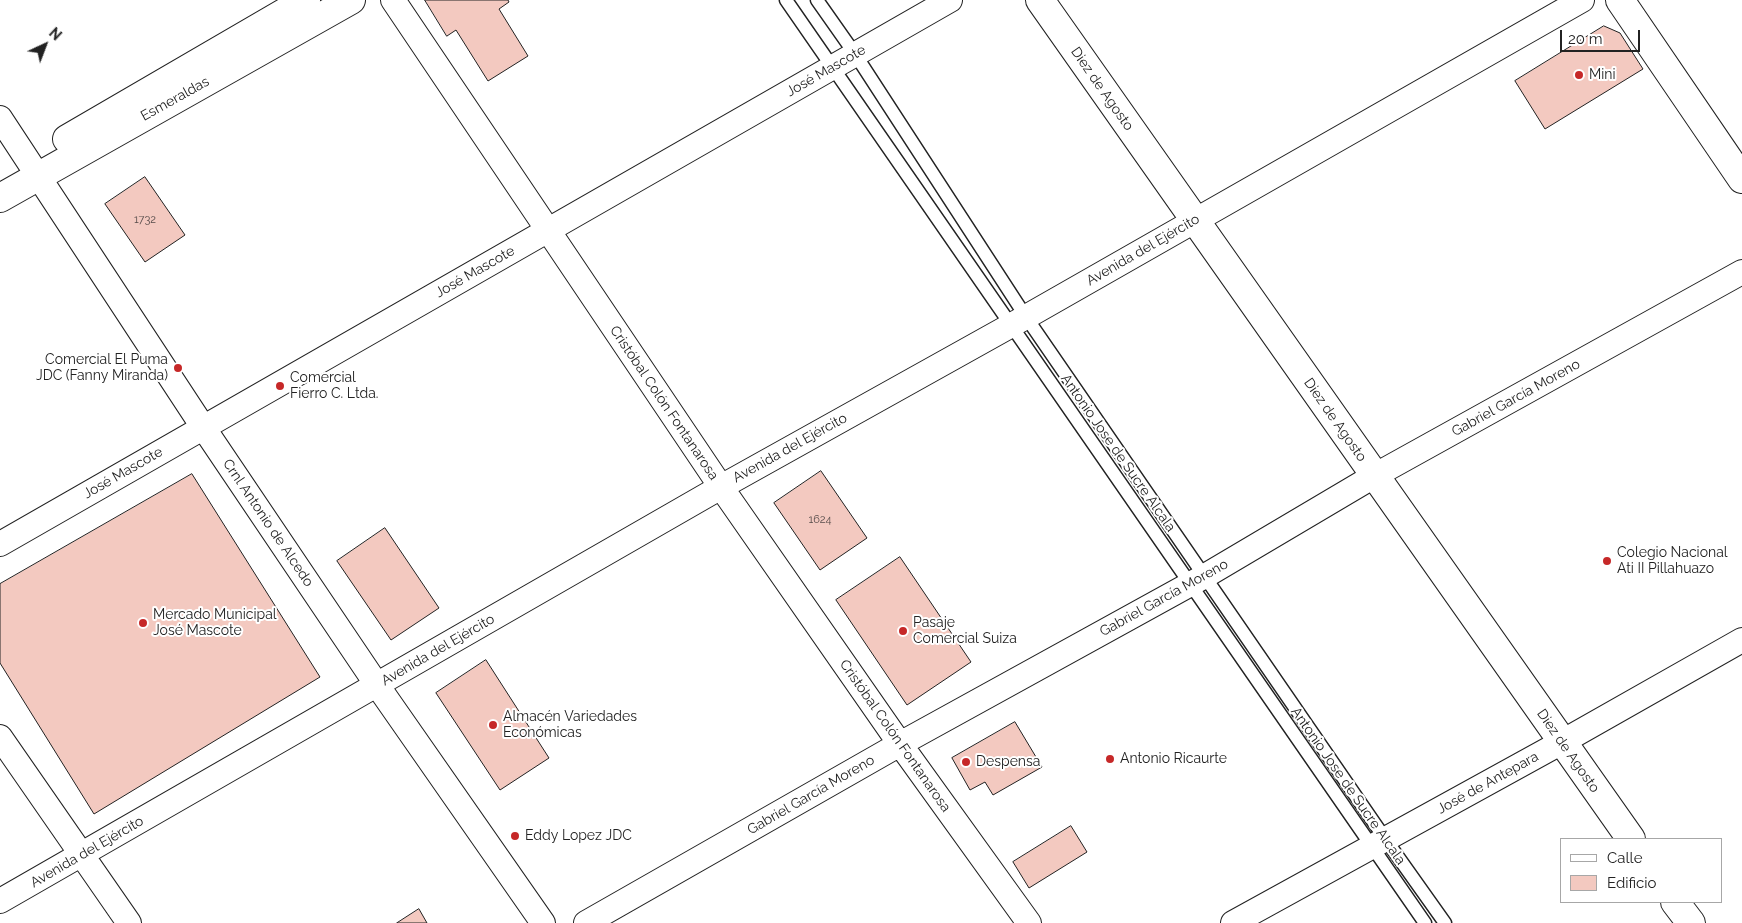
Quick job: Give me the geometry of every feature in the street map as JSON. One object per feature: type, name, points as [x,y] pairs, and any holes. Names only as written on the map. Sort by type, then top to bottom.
[{"type":"street","name":"Esmeraldas","points":[[0,198],[34,168],[306,0]]},
{"type":"street","name":"Esmeraldas","points":[[0,177],[34,168],[351,0]]},
{"type":"street","name":"Cristóbal Colón Fontanarosa","points":[[393,0],[720,487],[1028,923]]},
{"type":"street","name":"José Mascote","points":[[0,544],[950,0]]},
{"type":"street","name":"Diez de Agosto","points":[[1040,0],[1630,838]]},
{"type":"street","name":"Avenida del Ejército","points":[[0,901],[720,487],[1018,321],[1582,0]]},
{"type":"street","points":[[1620,0],[1742,179]]},
{"type":"street","name":"Crnl Antonio de Alcedo","points":[[0,118],[203,427],[377,685],[544,923]]},
{"type":"street","name":"Gabriel García Moreno","points":[[586,923],[900,744],[1197,580],[1374,476],[1742,272]]},
{"type":"street","name":"José de Antepara","points":[[1233,923],[1562,742],[1742,640]]},
{"type":"street","points":[[0,737],[83,854],[129,923]]},
{"type":"street","points":[[1676,903],[1690,923]]},
{"type":"lane","name":"Antonio Jose de Sucre Alcala","points":[[786,0],[833,68],[1018,321],[1379,843],[1445,923]]},
{"type":"lane","name":"Antonio Jose de Sucre Alcala","points":[[817,0],[855,54],[1018,321]]},
{"type":"lane","name":"Antonio Jose de Sucre Alcala","points":[[1379,843],[1424,923]]},
{"type":"building","points":[[425,0],[508,0],[509,2],[499,9],[528,56],[488,81],[456,30],[447,36]]},
{"type":"building","name":"Mini","points":[[1604,26],[1620,33],[1643,69],[1545,129],[1515,81]]},
{"type":"building","points":[[145,177],[185,235],[145,262],[105,204]]},
{"type":"building","points":[[821,471],[867,538],[820,570],[774,503]]},
{"type":"building","name":"Mercado Municipal José Mascote","points":[[192,474],[320,677],[94,814],[0,663],[0,584]]},
{"type":"building","points":[[385,528],[439,608],[391,640],[337,561]]},
{"type":"building","name":"Pasaje Comercial Suiza","points":[[900,557],[971,662],[907,705],[836,600]]},
{"type":"building","name":"Almacén Variedades Económicas","points":[[486,660],[549,758],[500,790],[436,693]]},
{"type":"building","points":[[1015,722],[1042,767],[993,795],[985,782],[970,790],[952,758]]},
{"type":"building","points":[[1071,826],[1087,852],[1029,888],[1013,862]]},
{"type":"building","points":[[419,909],[427,923],[397,923]]},
{"type":"place","name":"Mini","points":[[1579,75]]},
{"type":"place","name":"Comercial El Puma JDC (Fanny Miranda)","points":[[178,368]]},
{"type":"place","name":"Comercial Fierro C. Ltda.","points":[[280,386]]},
{"type":"place","name":"Colegio Nacional Ati II Pillahuazo","points":[[1607,561]]},
{"type":"place","name":"Mercado Municipal José Mascote","points":[[143,623]]},
{"type":"place","name":"Pasaje Comercial Suiza","points":[[903,631]]},
{"type":"place","name":"Almacén Variedades Económicas","points":[[493,725]]},
{"type":"place","name":"Antonio Ricaurte","points":[[1110,759]]},
{"type":"place","name":"Despensa","points":[[966,762]]},
{"type":"place","name":"Eddy Lopez JDC","points":[[515,836]]}]
